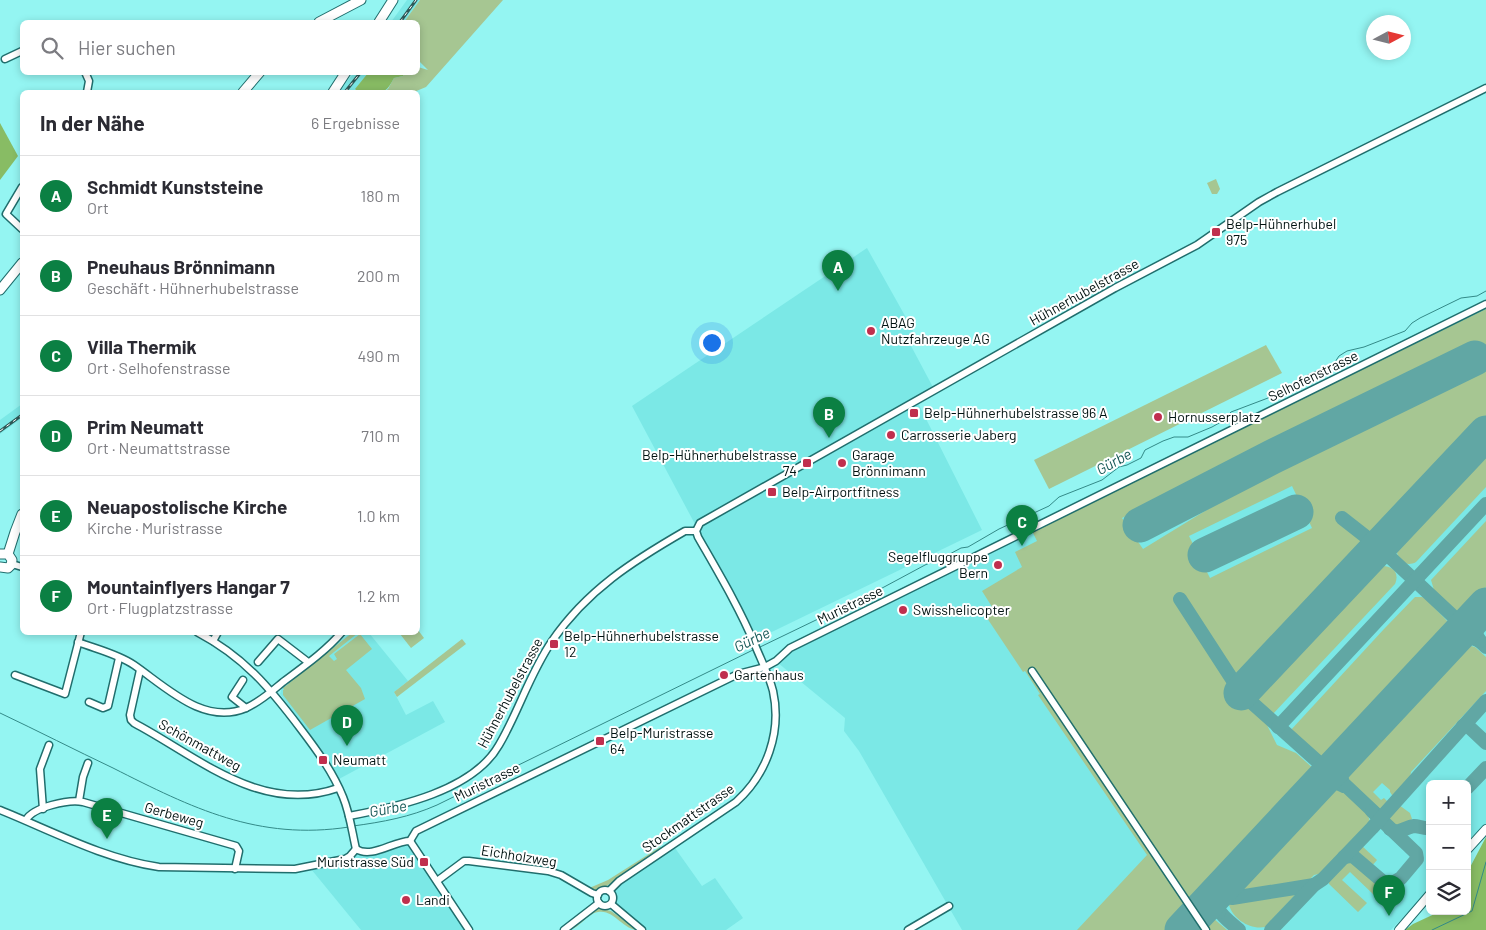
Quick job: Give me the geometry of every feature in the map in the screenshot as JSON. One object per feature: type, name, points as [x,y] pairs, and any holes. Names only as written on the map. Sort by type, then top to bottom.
[{"type":"main road","points":[[323,20],[361,0]]},
{"type":"main road","points":[[380,20],[393,0]]},
{"type":"main road","points":[[245,90],[257,75]]},
{"type":"main road","points":[[334,90],[344,75]]},
{"type":"main road","points":[[0,290],[20,265]]},
{"type":"main road","points":[[1,570],[8,568],[12,564],[12,558],[4,554],[20,519]]},
{"type":"street","points":[[6,59],[20,52]]},
{"type":"street","points":[[86,75],[89,81],[87,90]]},
{"type":"street","name":"Hühnerhubelstrasse","points":[[350,819],[429,795],[463,780],[489,760],[500,745],[537,663],[552,640],[577,610],[615,575],[642,556],[686,531],[697,528],[704,520],[1106,293],[1197,245],[1271,196],[1486,88]]},
{"type":"street","points":[[20,190],[6,214],[20,227]]},
{"type":"street","name":"Selhofenstrasse","points":[[963,564],[1486,304]]},
{"type":"street","name":"Stockmattstrasse","points":[[609,891],[619,881],[742,797],[757,778],[769,754],[774,730],[774,699],[765,667],[743,619],[698,537],[697,528]]},
{"type":"street","points":[[12,564],[20,567]]},
{"type":"street","name":"Muristrasse","points":[[0,810],[110,855],[137,863],[168,868],[301,869],[344,859],[350,856],[356,849],[365,853],[402,841],[410,841],[416,832],[738,674],[765,667],[776,661],[790,648],[963,564]]},
{"type":"street","points":[[15,675],[65,694],[80,635]]},
{"type":"street","points":[[202,635],[254,671],[272,690],[312,743],[338,788],[350,819],[356,849]]},
{"type":"street","points":[[213,641],[216,635]]},
{"type":"street","points":[[78,642],[119,658],[180,698],[199,708],[224,712],[246,708],[308,662],[339,635]]},
{"type":"street","points":[[258,662],[278,639],[308,662]]},
{"type":"street","points":[[88,702],[103,708],[108,706],[119,658]]},
{"type":"street","name":"Schönmattweg","points":[[140,670],[130,715],[134,723],[214,770],[263,790],[278,794],[303,795],[324,793],[338,788]]},
{"type":"street","points":[[1032,670],[1206,930]]},
{"type":"street","points":[[243,680],[232,697],[246,708]]},
{"type":"street","points":[[43,809],[40,769],[50,744]]},
{"type":"street","points":[[79,801],[82,777],[88,763]]},
{"type":"street","name":"Gerbeweg","points":[[26,820],[32,813],[43,809],[64,802],[79,801],[236,846],[239,851],[235,869]]},
{"type":"street","points":[[1471,846],[1486,829]]},
{"type":"street","points":[[410,841],[469,930]]},
{"type":"street","name":"Eichholzweg","points":[[437,881],[464,862],[469,861],[548,871],[560,875],[598,895]]},
{"type":"street","points":[[602,890],[612,893],[614,899],[611,904],[605,906],[599,903],[598,895],[602,890]]},
{"type":"street","points":[[1398,930],[1426,898]]},
{"type":"street","points":[[564,930],[599,903]]},
{"type":"street","points":[[611,904],[642,930]]},
{"type":"street","points":[[908,930],[949,906]]},
{"type":"shaded area","points":[[407,0],[420,0],[405,20],[392,20]]},
{"type":"shaded area","points":[[352,75],[366,75],[355,90],[340,90]]},
{"type":"shaded area","points":[[867,248],[913,330],[910,344],[935,391],[917,401],[982,530],[753,641],[699,540],[696,526],[632,406]]},
{"type":"shaded area","points":[[1486,308],[1486,826],[1471,843],[1471,780],[1426,780],[1426,893],[1391,930],[962,930],[859,751],[844,731],[845,718],[772,658]]},
{"type":"shaded area","points":[[20,405],[20,419],[0,434],[0,420]]},
{"type":"shaded area","points":[[347,635],[371,635],[408,681],[394,692],[406,715],[433,701],[445,722],[339,779],[309,733],[280,694],[282,687]]},
{"type":"shaded area","points":[[400,846],[409,846],[466,930],[361,930],[311,869],[357,854],[379,854]]},
{"type":"shaded area","points":[[675,848],[702,886],[715,878],[743,918],[726,930],[648,930],[618,909],[615,904],[615,892],[618,885]]},
{"type":"green space","points":[[420,0],[503,0],[426,87],[419,90],[386,90],[394,78],[403,75],[420,75],[420,68],[428,70],[420,62],[420,20],[405,20]]},
{"type":"green space","points":[[366,75],[403,75],[394,78],[385,90],[355,89]]},
{"type":"green space","points":[[0,123],[18,156],[0,180]]},
{"type":"green space","points":[[1216,179],[1220,189],[1217,194],[1212,194],[1207,183]]},
{"type":"green space","points":[[1486,309],[1486,360],[1477,341],[1122,518],[1143,549],[1280,465],[1486,363],[1486,419],[1240,682],[1183,597],[1176,601],[1238,698],[1266,723],[1277,745],[1296,753],[1315,770],[1166,930],[1077,930],[1147,855],[1038,695],[1040,694],[1025,671],[1023,672],[985,615],[994,610],[982,591],[1022,567],[1015,552],[1037,541],[1032,531]],"holes":[[[1292,486],[1312,528],[1210,578],[1189,536]]]},
{"type":"green space","name":"Hornusserplatz","points":[[1266,345],[1282,373],[1049,489],[1034,460]]},
{"type":"green space","points":[[1486,453],[1486,487],[1416,562],[1407,564],[1402,561],[1397,553],[1400,545]]},
{"type":"green space","points":[[1486,521],[1486,587],[1460,615],[1434,590],[1431,580]]},
{"type":"green space","points":[[1380,566],[1394,570],[1396,573],[1395,584],[1272,715],[1254,700]]},
{"type":"green space","points":[[1415,597],[1426,599],[1451,625],[1322,763],[1290,731]]},
{"type":"green space","points":[[420,633],[424,638],[411,648],[401,635],[420,635]]},
{"type":"green space","points":[[349,635],[355,635],[329,656],[334,661],[337,659],[334,654],[359,635],[361,635],[372,649],[346,670],[361,688],[365,699],[310,730],[283,695],[283,688]]},
{"type":"green space","points":[[462,639],[466,644],[397,697],[394,692]]},
{"type":"green space","points":[[1467,645],[1475,647],[1486,657],[1486,691],[1411,772],[1410,778],[1394,795],[1382,783],[1373,792],[1381,800],[1384,798],[1388,802],[1382,809],[1373,808],[1347,783],[1346,772],[1463,647]]},
{"type":"green space","points":[[1338,787],[1358,802],[1367,813],[1370,823],[1323,873],[1314,875],[1305,884],[1231,894],[1328,790]]},
{"type":"green space","points":[[1399,805],[1410,813],[1412,819],[1405,825],[1394,826],[1390,822],[1389,814]]},
{"type":"green space","points":[[1486,837],[1486,930],[1405,930],[1432,915],[1471,915],[1471,865]]},
{"type":"green space","points":[[1361,845],[1377,860],[1371,867],[1358,856],[1357,849]]},
{"type":"green space","points":[[660,847],[663,848],[605,887],[596,891],[587,889],[608,880]]},
{"type":"green space","points":[[1347,859],[1353,860],[1374,880],[1377,887],[1374,895],[1350,872],[1342,880],[1367,903],[1358,912],[1329,884],[1328,879]]},
{"type":"green space","points":[[1298,892],[1265,927],[1254,927],[1238,919],[1229,905],[1235,901]]},
{"type":"green space","points":[[599,908],[611,911],[638,930],[628,927],[614,916],[598,912],[567,930]]},
{"type":"green space","points":[[1213,918],[1227,930],[1209,930],[1206,923],[1208,919]]},
{"type":"waterway","name":"Gürbe","points":[[758,648],[852,601],[858,601],[925,565],[961,548],[968,547],[999,529],[1049,506],[1059,497],[1102,480],[1119,467],[1141,458],[1145,450],[1163,441],[1174,437],[1188,437],[1212,427],[1221,422],[1231,412],[1268,398],[1300,382],[1309,374],[1333,365],[1339,356],[1347,351],[1364,347],[1405,331],[1420,318],[1461,298],[1477,296],[1486,291]]},
{"type":"waterway","name":"Gürbe","points":[[353,826],[396,819],[437,805],[755,649]]},
{"type":"waterway","name":"Gürbe","points":[[0,713],[170,796],[227,818],[255,825],[285,829],[316,830],[349,827]]},
{"type":"waterway","points":[[1432,930],[1472,911],[1486,862]]},
{"type":"taxiway","points":[[1278,727],[1486,504]]},
{"type":"taxiway","points":[[1342,518],[1379,547],[1486,647]]},
{"type":"taxiway","points":[[1180,599],[1241,693],[1345,786]]},
{"type":"taxiway","points":[[1480,612],[1475,626],[1476,634],[1480,641]]},
{"type":"taxiway","points":[[1449,645],[1456,640],[1464,638],[1480,641]]},
{"type":"taxiway","points":[[1271,930],[1372,828],[1486,701]]},
{"type":"taxiway","points":[[1463,726],[1468,726],[1486,743]]},
{"type":"taxiway","points":[[1344,756],[1339,770],[1343,783],[1378,816]]},
{"type":"taxiway","points":[[1471,784],[1486,768]]},
{"type":"taxiway","points":[[1315,788],[1329,782],[1344,786]]},
{"type":"taxiway","points":[[1344,857],[1354,857],[1388,886],[1401,878],[1417,859],[1416,853],[1372,811]]},
{"type":"taxiway","points":[[1390,829],[1399,831],[1414,826],[1426,828]]},
{"type":"taxiway","points":[[1232,898],[1314,885]]},
{"type":"taxiway","points":[[1218,891],[1216,897],[1218,908],[1225,918],[1239,930]]},
{"type":"taxiway","points":[[1197,914],[1208,909],[1219,912]]},
{"type":"runway","points":[[1140,525],[1272,457],[1475,358]]},
{"type":"runway","points":[[1241,693],[1486,433]]},
{"type":"runway","points":[[1205,555],[1296,512]]},
{"type":"runway","points":[[1182,930],[1486,605]]},
{"type":"railway","points":[[401,20],[416,0]]},
{"type":"railway","points":[[347,90],[359,75]]},
{"type":"railway","points":[[0,431],[20,416]]},
{"type":"place","name":"Belp-Hühnerhubel 975","points":[[1216,232]]},
{"type":"place","name":"Schmidt Kunststeine","points":[[838,291]]},
{"type":"place","name":"ABAG Nutzfahrzeuge AG","points":[[871,331]]},
{"type":"place","name":"Belp-Hühnerhubelstrasse 96 A","points":[[914,413]]},
{"type":"place","name":"Hornusserplatz","points":[[1158,417]]},
{"type":"place","name":"Carrosserie Jaberg","points":[[891,435]]},
{"type":"place","name":"Pneuhaus Brönnimann","points":[[829,438]]},
{"type":"place","name":"Belp-Hühnerhubelstrasse 74","points":[[807,463]]},
{"type":"place","name":"Garage Brönnimann","points":[[842,463]]},
{"type":"place","name":"Belp-Airportfitness","points":[[772,492]]},
{"type":"place","name":"Villa Thermik","points":[[1022,546]]},
{"type":"place","name":"Segelfluggruppe Bern","points":[[998,565]]},
{"type":"place","name":"Swisshelicopter","points":[[903,610]]},
{"type":"place","name":"Belp-Hühnerhubelstrasse 12","points":[[554,644]]},
{"type":"place","name":"Gartenhaus","points":[[724,675]]},
{"type":"place","name":"Belp-Muristrasse 64","points":[[600,741]]},
{"type":"place","name":"Prim Neumatt","points":[[347,746]]},
{"type":"place","name":"Neumatt","points":[[323,760]]},
{"type":"place","name":"Neuapostolische Kirche","points":[[107,839]]},
{"type":"place","name":"Muristrasse Süd","points":[[424,862]]},
{"type":"place","name":"Landi","points":[[406,900]]},
{"type":"place","name":"Mountainflyers Hangar 7","points":[[1389,916]]}]
